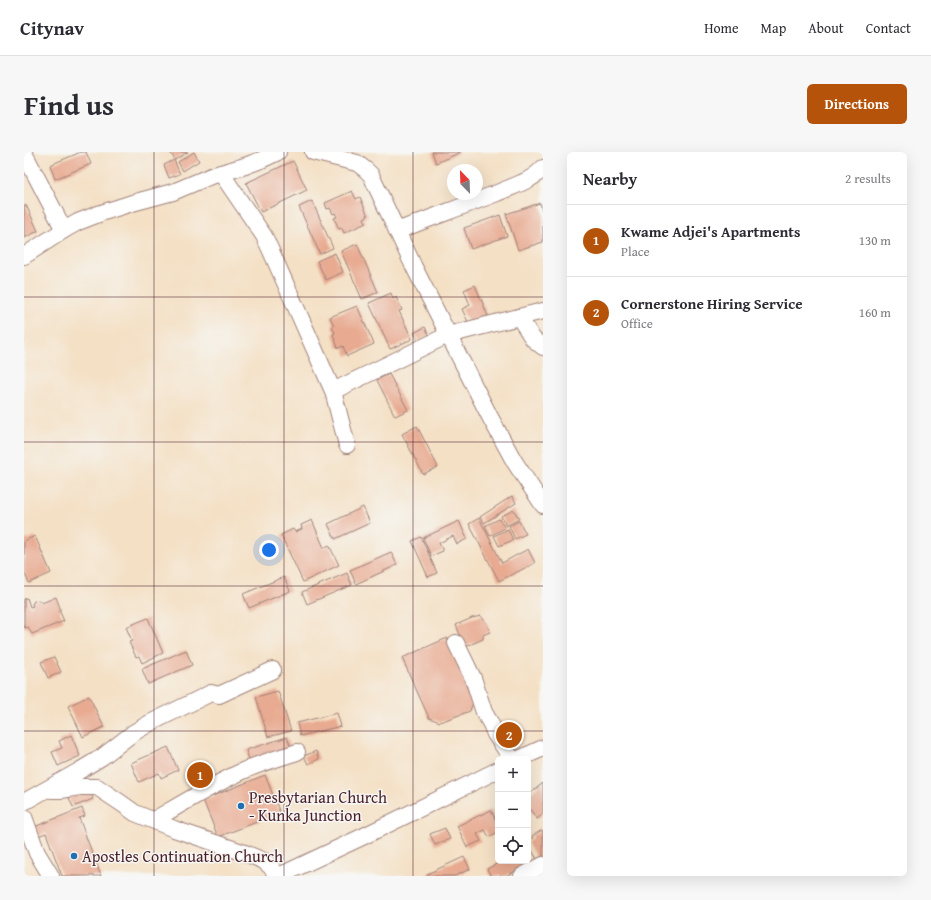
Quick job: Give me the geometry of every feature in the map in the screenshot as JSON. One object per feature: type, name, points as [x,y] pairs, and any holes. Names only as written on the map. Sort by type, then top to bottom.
[{"type":"street","points":[[24,256],[78,222],[101,213],[173,192],[221,172],[245,166],[278,152]]},
{"type":"street","points":[[313,152],[357,163],[371,175],[448,335],[514,461],[543,505]]},
{"type":"street","points":[[24,153],[64,230]]},
{"type":"street","points":[[397,231],[460,208],[523,182],[538,174],[543,168]]},
{"type":"street","points":[[221,172],[264,236],[333,391],[347,445]]},
{"type":"street","points":[[333,391],[448,335],[543,311]]},
{"type":"street","points":[[519,317],[533,339],[543,347]]},
{"type":"street","points":[[456,643],[472,678],[484,712],[510,756]]},
{"type":"street","points":[[24,802],[102,757],[133,733],[150,723],[211,693],[219,695],[273,670]]},
{"type":"street","points":[[526,756],[543,748]]},
{"type":"street","points":[[154,820],[242,772],[271,760],[298,752]]},
{"type":"street","points":[[45,790],[97,787],[135,813],[174,829],[256,857],[270,866],[279,876],[495,771]]},
{"type":"street","points":[[24,817],[37,853],[51,876]]},
{"type":"street","points":[[522,876],[543,865]]},
{"type":"building","points":[[81,152],[86,152],[91,164],[55,179],[50,165]]},
{"type":"building","points":[[170,152],[188,152],[175,160]]},
{"type":"building","points":[[194,152],[199,161],[183,171],[178,162]]},
{"type":"building","points":[[432,152],[461,152],[436,163]]},
{"type":"building","points":[[174,160],[180,174],[169,178],[164,165]]},
{"type":"building","points":[[293,161],[307,190],[261,212],[246,183]]},
{"type":"building","points":[[352,191],[356,199],[360,197],[368,216],[364,218],[366,223],[344,233],[342,228],[339,229],[334,218],[337,217],[335,213],[333,214],[330,208],[327,209],[325,203]]},
{"type":"building","points":[[312,201],[333,248],[320,254],[299,207]]},
{"type":"building","points":[[540,203],[543,213],[543,242],[518,250],[506,214]]},
{"type":"building","points":[[26,205],[38,231],[24,238],[24,206]]},
{"type":"building","points":[[500,215],[507,236],[471,249],[464,228]]},
{"type":"building","points":[[357,244],[378,292],[362,299],[341,251]]},
{"type":"building","points":[[335,253],[343,272],[326,280],[317,261]]},
{"type":"building","points":[[475,285],[488,316],[469,324],[462,309],[470,305],[464,290]]},
{"type":"building","points":[[391,293],[393,299],[396,297],[402,310],[399,311],[412,339],[390,349],[369,303]]},
{"type":"building","points":[[357,306],[374,344],[347,356],[343,346],[338,348],[333,334],[335,333],[332,327],[334,326],[330,317]]},
{"type":"building","points":[[425,327],[429,335],[419,341],[414,333]]},
{"type":"building","points":[[389,374],[408,410],[395,416],[377,380]]},
{"type":"building","points":[[417,426],[438,467],[423,474],[402,434]]},
{"type":"building","points":[[512,496],[516,503],[484,523],[480,517]]},
{"type":"building","points":[[363,507],[370,523],[335,539],[328,524]]},
{"type":"building","points":[[514,510],[519,519],[506,526],[501,516]]},
{"type":"building","points":[[479,518],[502,563],[528,549],[535,563],[499,581],[469,524]]},
{"type":"building","points":[[499,519],[505,528],[490,536],[485,526]]},
{"type":"building","points":[[312,520],[324,548],[329,545],[339,565],[303,582],[281,535],[293,529],[295,532],[302,529],[301,525]]},
{"type":"building","points":[[459,521],[467,539],[457,544],[453,536],[439,543],[443,551],[431,556],[423,538]]},
{"type":"building","points":[[519,521],[526,534],[515,539],[509,526]]},
{"type":"building","points":[[508,529],[513,540],[499,546],[494,536]]},
{"type":"building","points":[[35,536],[51,573],[29,583],[24,572],[24,541]]},
{"type":"building","points":[[421,537],[437,573],[428,577],[412,541]]},
{"type":"building","points":[[391,552],[397,565],[356,584],[350,570]]},
{"type":"building","points":[[347,573],[352,585],[307,604],[302,592]]},
{"type":"building","points":[[284,577],[290,591],[249,608],[243,594]]},
{"type":"building","points":[[56,597],[64,621],[32,634],[28,627],[25,628],[24,626],[24,599],[27,598],[30,607],[33,606],[32,604],[34,601],[39,600],[42,603]]},
{"type":"building","points":[[481,616],[487,624],[490,632],[483,635],[483,639],[465,647],[456,625]]},
{"type":"building","points":[[148,618],[163,653],[142,663],[139,656],[136,657],[129,642],[132,641],[126,627]]},
{"type":"building","points":[[447,638],[473,702],[470,711],[440,722],[429,718],[402,658]]},
{"type":"building","points":[[186,650],[192,665],[148,684],[142,669]]},
{"type":"building","points":[[54,657],[61,672],[48,678],[41,662]]},
{"type":"building","points":[[278,691],[291,731],[268,737],[256,697]]},
{"type":"building","points":[[89,696],[104,727],[83,737],[68,706]]},
{"type":"building","points":[[337,713],[341,726],[300,736],[297,723]]},
{"type":"building","points":[[71,735],[80,756],[58,766],[52,752],[62,748],[59,741]]},
{"type":"building","points":[[287,737],[292,750],[250,763],[246,750]]},
{"type":"building","points":[[168,747],[178,770],[161,778],[159,773],[139,782],[131,763]]},
{"type":"building","points":[[316,751],[319,759],[308,764],[304,756]]},
{"type":"building","points":[[206,761],[214,781],[194,789],[186,769]]},
{"type":"building","name":"Presbytarian Church - Kunka Junction","points":[[265,775],[280,813],[218,837],[203,800]]},
{"type":"building","points":[[543,783],[543,814],[537,819],[531,811],[531,793]]},
{"type":"building","points":[[90,789],[93,799],[73,807],[69,798]]},
{"type":"building","name":"Apostles Continuation Church","points":[[82,808],[85,816],[79,818],[101,876],[62,876],[46,833],[38,836],[34,827]]},
{"type":"building","points":[[491,810],[495,819],[495,834],[489,837],[485,830],[477,834],[481,841],[467,847],[457,826]]},
{"type":"building","points":[[445,828],[450,839],[435,845],[430,834]]},
{"type":"building","points":[[542,830],[543,832],[543,856],[537,859],[531,849],[532,836]]},
{"type":"building","points":[[464,857],[470,869],[455,876],[428,876],[427,874]]},
{"type":"building","points":[[496,864],[528,864],[506,876],[491,876],[487,869]]},
{"type":"place","name":"Cornerstone Hiring Service","points":[[509,735]]},
{"type":"place","name":"Kwame Adjei's Apartments","points":[[200,775]]},
{"type":"place","name":"Presbytarian Church - Kunka Junction","points":[[241,806]]},
{"type":"place","name":"Apostles Continuation Church","points":[[74,856]]}]
